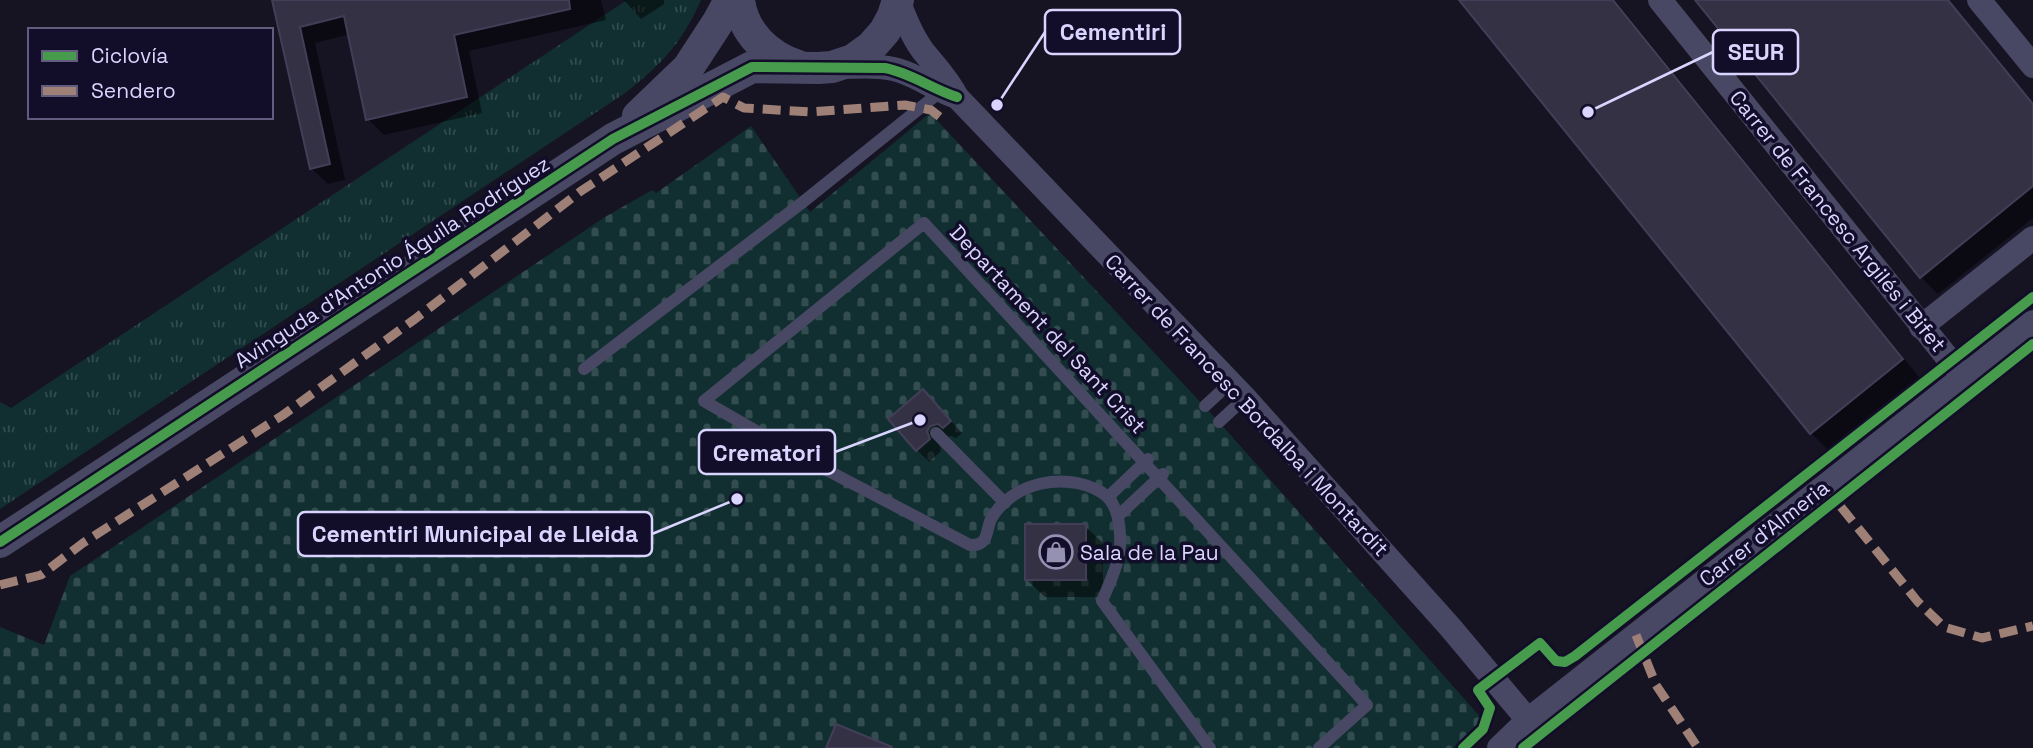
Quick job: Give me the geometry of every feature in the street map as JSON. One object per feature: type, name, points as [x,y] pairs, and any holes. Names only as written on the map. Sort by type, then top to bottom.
[{"type":"street","name":"Avinguda d'Antonio Águila Rodríguez","points":[[613,139],[688,68],[730,0]]},
{"type":"street","points":[[739,0],[749,30],[763,47],[781,60],[818,67]]},
{"type":"street","name":"Avinguda d'Antonio Águila Rodríguez","points":[[0,542],[613,139],[752,68],[818,67],[853,60],[871,47],[885,31],[898,0]]},
{"type":"street","name":"Carrer de Francesc Bordalba i Montardit","points":[[898,0],[922,49],[949,80],[949,94]]},
{"type":"street","name":"Carrer de Francesc Argilés i Bifet","points":[[1660,0],[1963,377]]},
{"type":"street","points":[[1979,0],[2033,66]]},
{"type":"street","name":"Carrer de Francesc Bordalba i Montardit","points":[[818,67],[886,68],[905,72],[949,94],[1238,390],[1450,627],[1528,720]]},
{"type":"street","points":[[1921,327],[2033,238]]},
{"type":"street","name":"Carrer d'Almeria","points":[[1499,748],[1528,720],[2033,322]]},
{"type":"lane","points":[[584,369],[949,94]]},
{"type":"lane","name":"Departament del Sant Crist","points":[[1147,461],[1108,498],[1088,486],[1071,481],[1043,482],[1021,490],[1004,503],[992,518],[983,541],[970,545],[798,455],[704,401],[924,223],[1147,461],[1161,476],[1367,705],[1320,748]]},
{"type":"lane","points":[[1205,406],[1238,390]]},
{"type":"lane","points":[[1219,422],[1238,390]]},
{"type":"lane","points":[[936,433],[1004,503]]},
{"type":"lane","points":[[1118,516],[1161,476]]},
{"type":"lane","points":[[1108,498],[1116,508],[1121,540],[1117,567],[1102,601],[1210,748]]},
{"type":"green space","points":[[627,0],[701,0],[670,52],[625,93],[0,509],[0,402],[11,408]]},
{"type":"green space","points":[[930,113],[1219,422],[1483,720],[1453,748],[0,748],[0,627],[44,645],[70,576],[605,217],[652,190],[656,193],[751,126],[810,212]]},
{"type":"building","points":[[272,0],[569,0],[570,9],[454,35],[467,97],[366,120],[344,16],[300,27],[330,164],[310,169]]},
{"type":"building","points":[[1459,0],[1613,0],[1903,359],[1810,434]]},
{"type":"building","points":[[1695,0],[1948,0],[2033,104],[2033,186],[1920,278]]},
{"type":"building","points":[[923,389],[951,421],[943,428],[938,424],[930,426],[927,431],[930,439],[916,451],[888,419]]},
{"type":"building","name":"Sala de la Pau","points":[[1025,524],[1086,524],[1086,580],[1025,580]]},
{"type":"building","points":[[836,724],[892,747],[892,748],[826,748]]},
{"type":"marked path","points":[[0,585],[41,575],[83,543],[283,415],[415,319],[581,191],[723,97],[744,108],[811,112],[905,105],[931,110],[946,122]]},
{"type":"marked path","points":[[1824,486],[1918,602],[1944,627],[1982,638],[2033,626]]},
{"type":"marked path","points":[[1636,635],[1656,685],[1698,748]]},
{"type":"cycle path","points":[[0,542],[613,139],[752,67],[885,68],[957,97]]},
{"type":"cycle path","points":[[1463,748],[1483,729],[1490,708],[1478,690],[1540,643],[1556,661],[1565,662],[1575,656],[2033,297]]},
{"type":"cycle path","points":[[1523,748],[2033,344]]},
{"type":"place","name":"Cementiri","points":[[997,105]]},
{"type":"place","name":"SEUR","points":[[1588,112]]},
{"type":"place","name":"Crematori","points":[[920,420]]},
{"type":"place","name":"Cementiri Municipal de Lleida","points":[[737,499]]},
{"type":"place","name":"Sala de la Pau","points":[[1056,552]]}]
